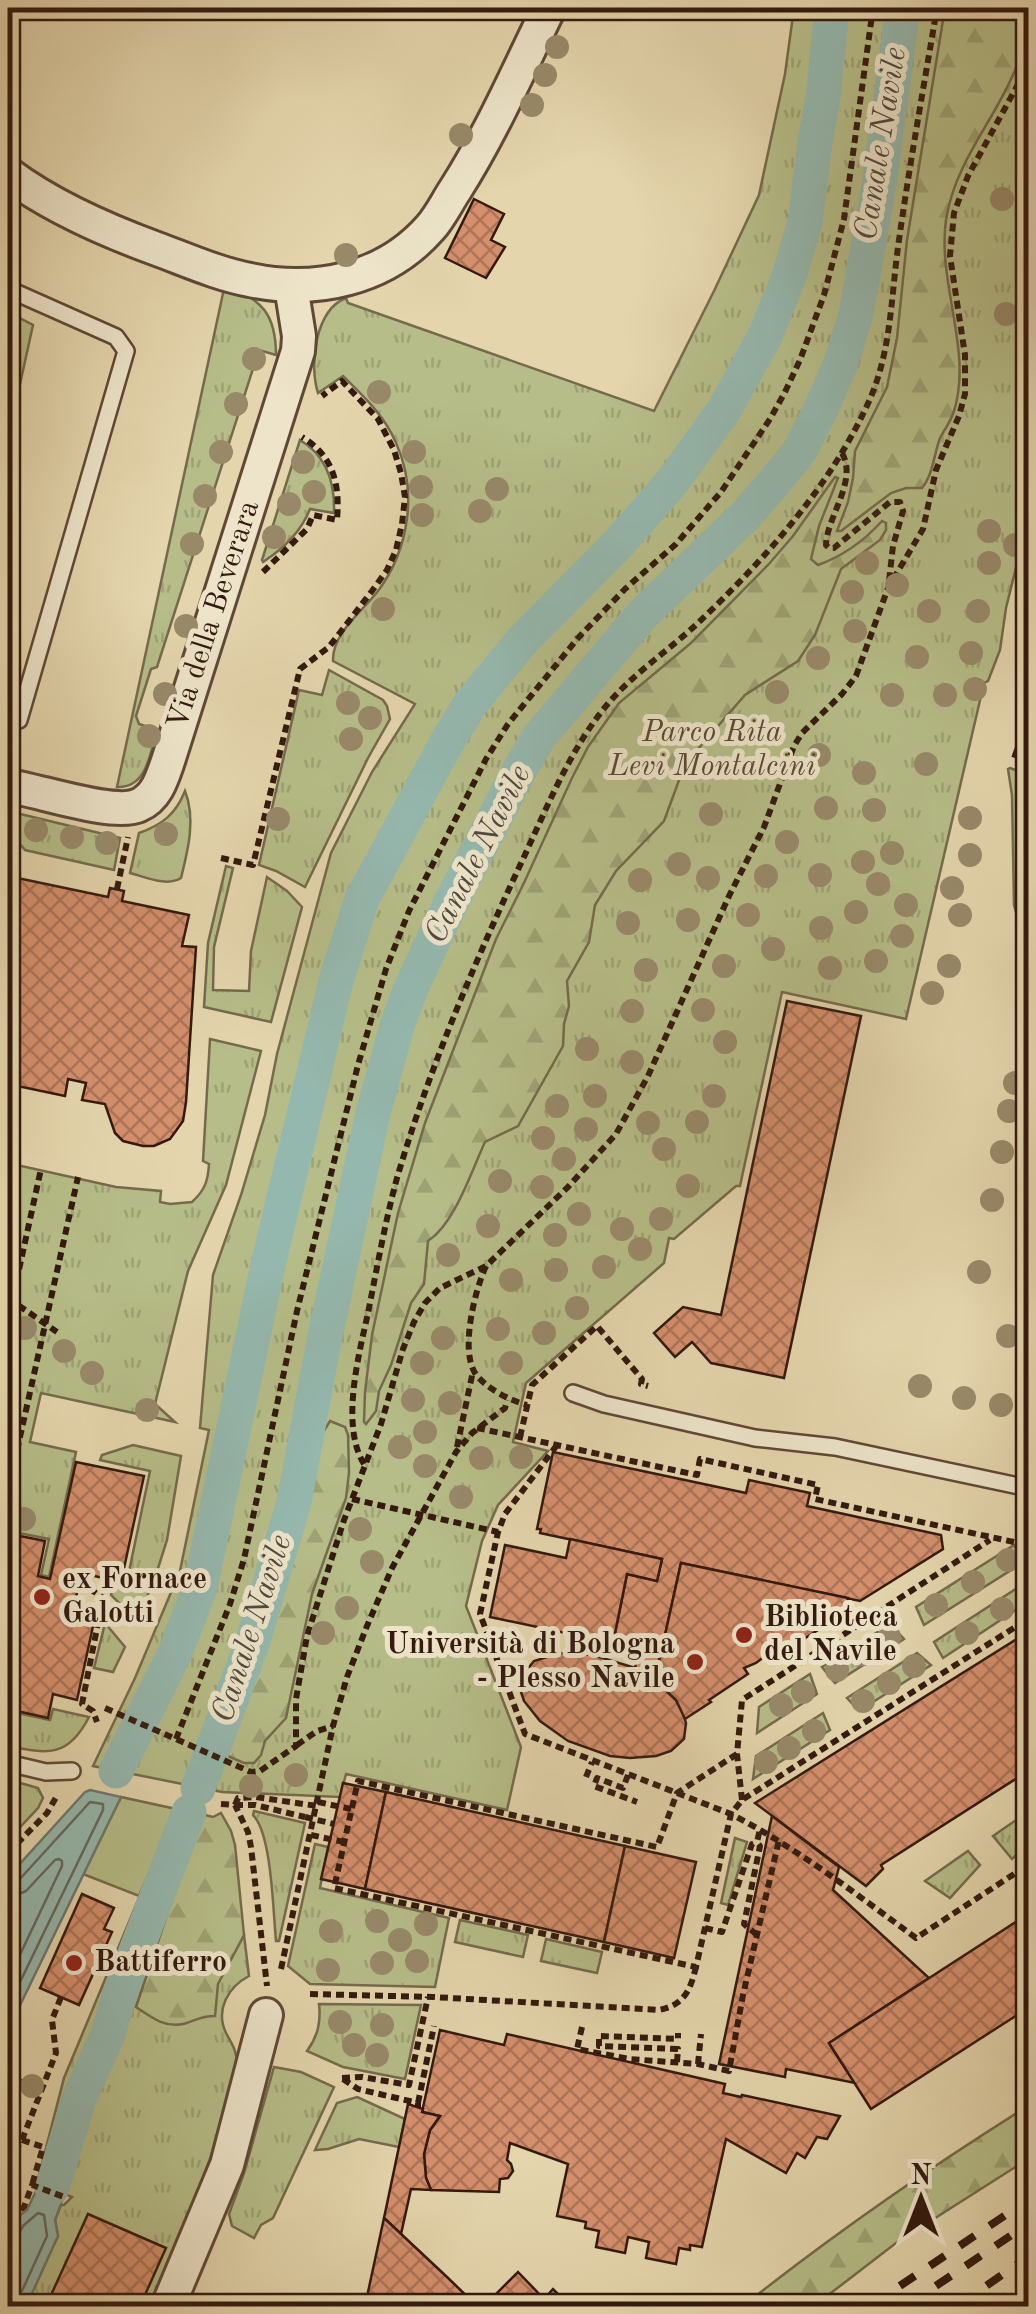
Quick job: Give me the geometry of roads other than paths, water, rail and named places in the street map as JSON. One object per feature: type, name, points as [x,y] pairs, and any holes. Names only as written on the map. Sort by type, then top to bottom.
[{"type":"street","points":[[8,174],[44,197],[128,238],[208,268],[291,286],[351,279],[408,250],[432,226],[476,158],[549,8]]},
{"type":"street","name":"Via della Beverara","points":[[8,786],[118,808],[138,806],[155,792],[298,351],[291,286]]},
{"type":"street","points":[[168,2306],[227,2165],[266,2015]]},
{"type":"lane","points":[[8,289],[116,338],[126,351],[19,720],[8,720]]},
{"type":"lane","points":[[573,1392],[604,1404],[755,1438],[835,1447],[1028,1488]]},
{"type":"lane","points":[[8,1763],[46,1772],[72,1772]]},
{"type":"water","points":[[90,1790],[121,1797],[8,2030],[8,1877]]},
{"type":"water","points":[[36,2191],[62,2201],[55,2220],[58,2236],[29,2300],[8,2306],[8,2237],[15,2219],[27,2210]]},
{"type":"waterway","name":"Canale Navile","points":[[116,1771],[174,1655],[200,1588],[268,1265],[337,977],[362,899],[471,703],[521,642],[620,542],[672,482],[724,410],[765,336],[789,277],[805,222],[832,8]]},
{"type":"waterway","name":"Canale Navile","points":[[198,1788],[253,1641],[294,1502],[373,1113],[411,988],[453,898],[539,737],[643,614],[772,485],[799,452],[820,411],[856,314],[880,179],[903,8]]},
{"type":"waterway","name":"Canale Navile","points":[[52,2188],[79,2099],[108,2034],[189,1812]]},
{"type":"railway","points":[[870,2306],[1028,2200]]},
{"type":"railway","points":[[906,2306],[1028,2224]]},
{"type":"railway","points":[[957,2306],[1028,2257]]},
{"type":"railway","points":[[991,2306],[1028,2281]]},
{"type":"place","name":"ex Fornace Galotti","points":[[42,1597]]},
{"type":"place","name":"Biblioteca del Navile","points":[[744,1635]]},
{"type":"place","name":"Università di Bologna - Plesso Navile","points":[[695,1662]]},
{"type":"place","name":"Battiferro","points":[[74,1963]]},
{"type":"park label","name":"Parco Rita Levi Montalcini","points":[[712,750]]}]
